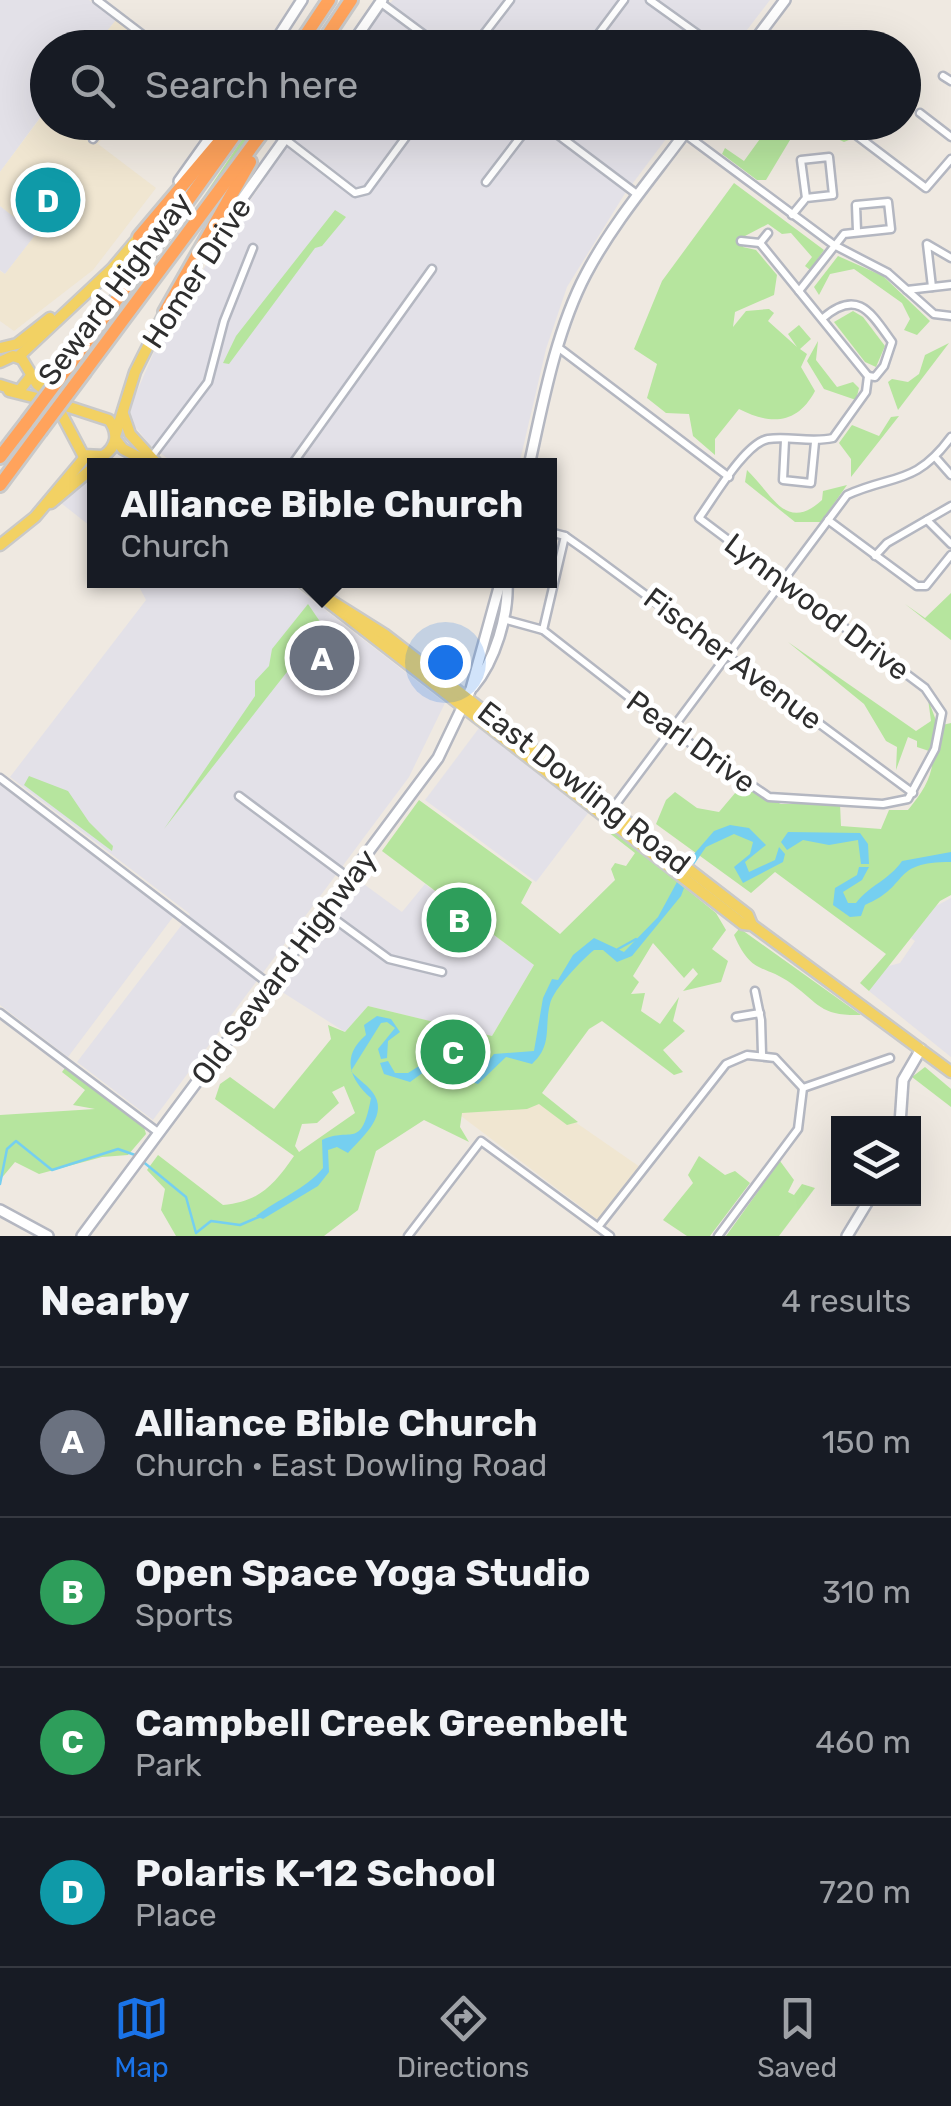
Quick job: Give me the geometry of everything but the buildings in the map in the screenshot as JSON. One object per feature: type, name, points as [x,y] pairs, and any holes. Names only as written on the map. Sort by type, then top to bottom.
[{"type":"highway","points":[[309,30],[330,0]]},
{"type":"highway","points":[[331,30],[351,0]]},
{"type":"highway","points":[[139,237],[221,140]]},
{"type":"highway","name":"Seward Highway","points":[[0,457],[231,140]]},
{"type":"highway","name":"Seward Highway","points":[[0,485],[258,140]]},
{"type":"highway","points":[[165,312],[261,140]]},
{"type":"main road","points":[[283,30],[302,0]]},
{"type":"main road","points":[[762,30],[785,0]]},
{"type":"main road","points":[[361,30],[381,1]]},
{"type":"main road","points":[[1,348],[17,344],[112,270],[208,140]]},
{"type":"main road","name":"Homer Drive","points":[[116,436],[135,372],[165,312],[285,140]]},
{"type":"main road","points":[[532,458],[559,348],[586,275],[638,195],[680,140]]},
{"type":"main road","points":[[0,362],[16,356],[79,297]]},
{"type":"main road","points":[[1,348],[29,366],[31,376],[63,404],[109,420],[123,449],[146,458]]},
{"type":"main road","points":[[4,388],[24,388],[31,376]]},
{"type":"main road","points":[[4,388],[51,406],[62,415],[75,446],[90,458]]},
{"type":"main road","points":[[124,412],[130,434],[152,458]]},
{"type":"main road","points":[[72,435],[80,420],[90,414]]},
{"type":"main road","points":[[102,458],[116,436]]},
{"type":"main road","points":[[0,545],[87,471]]},
{"type":"main road","name":"East Dowling Road","points":[[310,588],[326,604],[468,698],[702,884],[742,924],[752,925],[921,1049]]},
{"type":"main road","name":"Old Seward Highway","points":[[468,698],[502,588]]},
{"type":"main road","name":"Old Seward Highway","points":[[82,1236],[438,758],[486,671],[502,619],[504,588]]},
{"type":"main road","points":[[921,1049],[934,1050],[951,1064]]},
{"type":"main road","points":[[921,1049],[951,1075]]},
{"type":"main road","points":[[900,1116],[902,1080],[921,1049]]},
{"type":"main road","points":[[847,1236],[865,1206]]},
{"type":"main road","points":[[0,1210],[48,1236]]},
{"type":"street","points":[[97,0],[136,30]]},
{"type":"street","points":[[487,30],[510,0]]},
{"type":"street","points":[[602,30],[624,0]]},
{"type":"street","points":[[650,0],[692,30]]},
{"type":"street","points":[[381,1],[419,30]]},
{"type":"street","points":[[943,76],[951,82]]},
{"type":"street","points":[[921,114],[951,137]]},
{"type":"street","points":[[287,140],[355,194],[367,190],[404,140]]},
{"type":"street","points":[[486,182],[518,140]]},
{"type":"street","points":[[566,140],[638,195]]},
{"type":"street","points":[[693,140],[834,245],[888,273],[934,314],[951,316]]},
{"type":"street","points":[[863,140],[926,188],[951,160]]},
{"type":"street","points":[[792,215],[806,198],[833,194],[829,157],[801,160],[806,198]]},
{"type":"street","points":[[799,291],[844,234],[891,229],[888,202],[856,205],[858,231]]},
{"type":"street","points":[[760,243],[768,232]]},
{"type":"street","points":[[741,241],[760,243],[868,376],[875,377],[884,366],[892,342],[879,324],[862,305],[849,303],[823,318]]},
{"type":"street","points":[[932,287],[928,244],[951,258]]},
{"type":"street","points":[[159,458],[208,382],[224,322],[253,248]]},
{"type":"street","points":[[296,458],[432,268]]},
{"type":"street","points":[[906,290],[951,285]]},
{"type":"street","points":[[559,348],[728,477],[752,446],[766,439],[816,442],[833,438],[866,392],[868,376]]},
{"type":"street","points":[[610,812],[846,495],[890,484],[936,458],[951,437]]},
{"type":"street","points":[[785,440],[783,480],[811,483],[816,442]]},
{"type":"street","points":[[936,458],[951,474]]},
{"type":"street","name":"Lynnwood Drive","points":[[728,477],[699,518],[926,688],[936,702],[942,727],[913,793],[901,803]]},
{"type":"street","points":[[876,556],[888,542],[951,506]]},
{"type":"street","points":[[828,520],[918,586],[926,586],[951,555]]},
{"type":"street","points":[[927,520],[951,544]]},
{"type":"street","name":"Fischer Avenue","points":[[557,534],[566,536],[913,793]]},
{"type":"street","points":[[557,573],[566,536]]},
{"type":"street","points":[[543,630],[553,588]]},
{"type":"street","name":"Pearl Drive","points":[[502,619],[543,630],[671,730],[769,798],[901,803]]},
{"type":"street","points":[[0,778],[270,985]]},
{"type":"street","points":[[239,796],[350,879]]},
{"type":"street","points":[[325,912],[389,959],[442,972]]},
{"type":"street","points":[[754,990],[760,1013],[762,1054]]},
{"type":"street","points":[[0,1013],[156,1137]]},
{"type":"street","points":[[736,1017],[760,1013]]},
{"type":"street","points":[[598,1227],[716,1072],[736,1058],[762,1054],[785,1065],[803,1088],[798,1129],[718,1236]]},
{"type":"street","points":[[803,1088],[890,1058]]},
{"type":"street","points":[[408,1236],[481,1141],[610,1236]]},
{"type":"shaded area","points":[[0,0],[89,0],[116,20],[108,30],[30,30],[30,131],[0,172]]},
{"type":"shaded area","points":[[393,0],[770,0],[747,30],[368,30]]},
{"type":"shaded area","points":[[116,20],[129,30],[108,30]]},
{"type":"shaded area","points":[[30,132],[30,140],[101,140],[98,144],[156,188],[93,270],[14,331],[0,321],[0,271],[5,274],[36,234],[0,206],[0,172]]},
{"type":"shaded area","points":[[291,140],[665,140],[624,195],[567,287],[546,349],[521,458],[167,458],[133,424],[129,410],[166,324]]},
{"type":"shaded area","points":[[0,206],[36,234],[5,274],[0,270]]},
{"type":"shaded area","points":[[87,482],[87,523],[61,503]]},
{"type":"shaded area","points":[[140,588],[297,588],[445,703],[409,777],[153,1120],[77,1062],[190,914],[10,777],[146,600]]},
{"type":"shaded area","points":[[479,728],[589,812],[536,882],[425,800]]},
{"type":"shaded area","points":[[0,785],[173,917],[68,1057],[0,1005]]},
{"type":"shaded area","points":[[361,882],[402,912],[425,884],[534,965],[492,1036],[368,1006],[345,1032],[279,990]]},
{"type":"shaded area","points":[[951,898],[951,1057],[869,991],[885,967],[900,963],[915,941],[911,938],[936,906]]},
{"type":"shaded area","points":[[539,1097],[640,1167],[602,1218],[597,1219],[461,1116],[462,1110]]},
{"type":"green space","points":[[242,140],[248,140],[184,226]]},
{"type":"green space","points":[[759,140],[790,140],[766,180],[757,180],[722,154],[725,148],[744,161]]},
{"type":"green space","points":[[734,183],[824,250],[810,270],[805,266],[812,257],[791,233],[782,234],[768,224],[745,236],[743,247],[756,250],[777,275],[774,295],[735,312],[733,327],[746,311],[769,309],[774,313],[768,321],[797,347],[788,334],[799,325],[811,339],[800,349],[807,354],[801,367],[815,391],[800,410],[782,419],[761,418],[739,409],[715,439],[715,455],[693,436],[689,414],[666,413],[647,398],[657,364],[634,349],[662,281]]},
{"type":"green space","points":[[335,210],[346,217],[322,246],[315,248],[229,364],[223,363],[236,336]]},
{"type":"green space","points":[[838,256],[883,276],[930,321],[917,335],[904,330],[910,319],[902,303],[854,269],[830,274],[819,295],[814,287]]},
{"type":"green space","points":[[853,311],[863,317],[885,346],[876,367],[865,362],[834,322]]},
{"type":"green space","points":[[818,341],[816,360],[837,387],[853,382],[859,388],[856,400],[824,389],[807,361]]},
{"type":"green space","points":[[949,343],[898,410],[888,382],[908,382],[919,374],[925,355]]},
{"type":"green space","points":[[899,416],[851,477],[851,459],[839,443],[852,425],[879,436],[891,417]]},
{"type":"green space","points":[[747,470],[789,512],[810,509],[822,500],[823,491],[847,485],[821,522],[795,522],[745,482]]},
{"type":"green space","points":[[951,593],[951,640],[905,604],[925,618]]},
{"type":"green space","points":[[308,604],[323,626],[164,829],[255,696],[255,681],[269,666],[272,649]]},
{"type":"green space","points":[[788,642],[916,731],[931,721],[928,699],[938,726],[951,723],[951,895],[940,901],[869,991],[860,983],[886,954],[775,872],[751,893],[656,824],[666,800],[675,792],[697,808],[719,812],[741,786],[781,804],[840,804],[841,826],[881,829],[889,810],[908,810],[914,802],[931,772],[932,745],[929,751],[917,747],[917,741],[908,737],[896,770],[897,747],[886,741],[864,704]]},
{"type":"green space","points":[[29,776],[68,791],[89,822],[113,846],[112,851],[24,785]]},
{"type":"green space","points":[[419,800],[532,882],[521,903],[560,934],[615,880],[611,869],[615,863],[626,866],[635,853],[608,832],[611,828],[716,913],[726,930],[712,949],[728,961],[721,982],[683,991],[698,974],[693,968],[684,978],[653,943],[633,976],[639,982],[631,994],[645,993],[641,1011],[660,1024],[679,997],[673,1021],[685,1031],[663,1050],[683,1072],[674,1075],[602,1021],[589,1029],[542,1093],[578,1122],[567,1125],[539,1104],[527,1109],[462,1113],[460,1127],[469,1142],[424,1120],[376,1151],[358,1210],[324,1236],[176,1236],[161,1210],[165,1189],[147,1170],[158,1155],[223,1205],[256,1196],[294,1156],[215,1099],[220,1084],[230,1077],[274,1109],[331,1039],[328,1025],[345,1032],[368,1006],[492,1036],[534,965],[382,851]],"holes":[[[344,1086],[355,1113],[299,1152],[295,1146],[302,1124],[317,1123],[339,1103],[332,1092]]]},
{"type":"green space","points":[[739,929],[861,1015],[829,1011],[792,984],[753,963],[734,935]]},
{"type":"green space","points":[[925,1067],[951,1089],[951,1107],[912,1077]]},
{"type":"green space","points":[[65,1068],[144,1127],[146,1134],[128,1155],[102,1157],[39,1174],[15,1162],[0,1180],[0,1115],[95,1109],[73,1105],[85,1090],[62,1072]]},
{"type":"green space","points":[[699,1156],[725,1175],[735,1171],[750,1183],[710,1236],[687,1236],[663,1220],[693,1183],[688,1175]]},
{"type":"green space","points":[[780,1161],[794,1180],[788,1192],[794,1195],[802,1184],[815,1188],[779,1236],[726,1236]]},
{"type":"water","points":[[730,825],[749,828],[766,845],[745,862],[749,872],[775,860],[779,847],[785,854],[783,862],[743,883],[734,867],[750,854],[753,842],[734,834],[706,847],[693,866],[688,861],[714,831]]},
{"type":"water","points":[[788,832],[860,833],[868,844],[869,864],[861,864],[858,840],[829,845],[803,840],[787,850],[781,842]]},
{"type":"water","points":[[951,852],[951,862],[909,870],[890,890],[865,905],[861,916],[850,917],[833,905],[835,888],[857,875],[859,867],[869,867],[862,880],[843,892],[848,903],[856,903],[902,861]]},
{"type":"water","points":[[677,882],[684,888],[681,896],[632,956],[617,962],[603,950],[594,950],[563,982],[550,1004],[543,1050],[532,1064],[506,1057],[478,1084],[465,1080],[463,1069],[451,1061],[435,1064],[410,1082],[384,1074],[380,1063],[388,1061],[395,1073],[408,1073],[443,1051],[465,1057],[467,1070],[476,1076],[494,1054],[534,1051],[543,998],[552,979],[558,980],[573,955],[594,938],[624,952],[658,917]]},
{"type":"water","points":[[377,1016],[391,1019],[400,1032],[388,1041],[387,1058],[381,1059],[378,1049],[395,1028],[387,1022],[381,1023],[352,1070],[353,1051],[366,1035],[364,1025]]},
{"type":"water","points":[[352,1073],[373,1092],[378,1104],[371,1128],[348,1153],[337,1147],[328,1150],[329,1172],[318,1186],[263,1219],[256,1216],[323,1168],[322,1140],[359,1131],[371,1098]]},
{"type":"waterway","points":[[618,949],[636,939]]},
{"type":"waterway","points":[[0,1184],[7,1149],[16,1141],[52,1170],[118,1149],[135,1155]]},
{"type":"waterway","points":[[141,1160],[186,1197],[196,1233],[211,1221],[240,1225],[261,1216]]},
{"type":"place","name":"Polaris K-12 School","points":[[48,200]]},
{"type":"place","name":"Alliance Bible Church","points":[[322,658]]},
{"type":"place","name":"Open Space Yoga Studio","points":[[459,920]]},
{"type":"place","name":"Campbell Creek Greenbelt","points":[[453,1052]]}]
